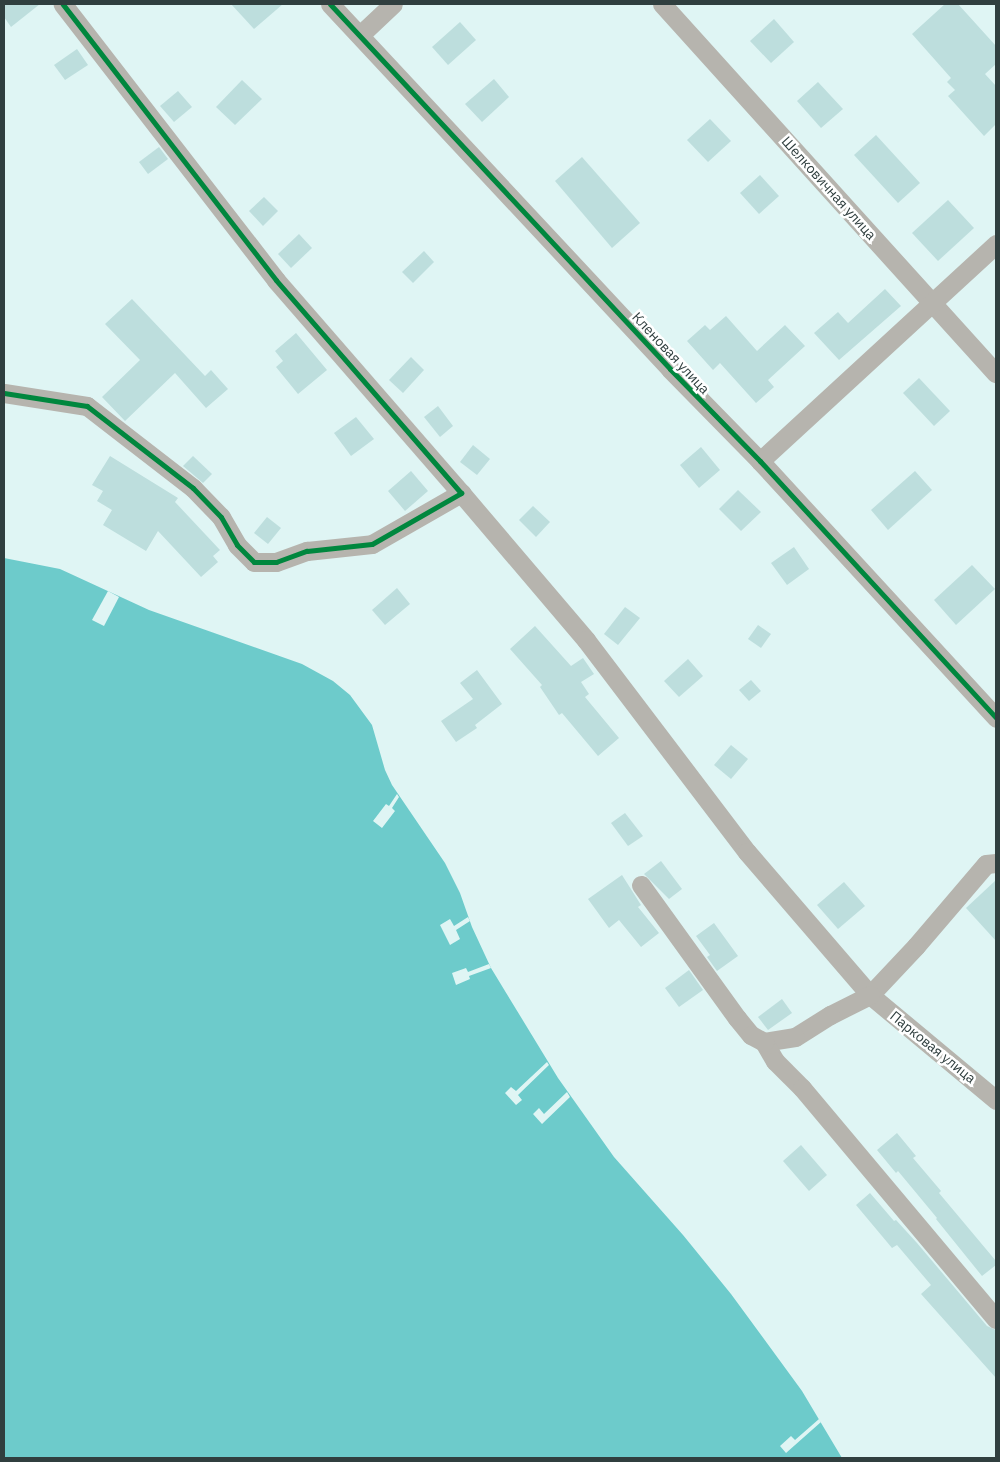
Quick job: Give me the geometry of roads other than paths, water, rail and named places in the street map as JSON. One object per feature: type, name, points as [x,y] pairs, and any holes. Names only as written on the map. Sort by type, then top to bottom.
[{"type":"street","name":"Парковая улица","points":[[63,4],[276,280],[586,640],[747,852],[870,995],[996,1100]]},
{"type":"street","name":"Кленовая улица","points":[[330,4],[670,369],[760,461],[996,718]]},
{"type":"street","points":[[360,35],[393,4]]},
{"type":"street","name":"Шелковичная улица","points":[[662,4],[996,373]]},
{"type":"street","points":[[760,461],[996,244]]},
{"type":"street","points":[[4,393],[88,406],[193,488],[221,517],[237,545],[254,562],[276,562],[306,551],[372,544],[461,493]]},
{"type":"street","points":[[764,1042],[795,1036],[830,1015],[870,995],[916,946],[986,864],[996,863]]},
{"type":"street","points":[[641,885],[737,1018],[751,1035],[764,1042],[775,1061],[802,1088],[996,1319]]},
{"type":"water","points":[[4,558],[60,569],[149,610],[302,664],[333,681],[350,695],[372,725],[385,770],[392,785],[445,863],[460,893],[472,927],[491,968],[558,1078],[614,1157],[683,1235],[731,1294],[802,1391],[842,1458],[4,1458]]}]
